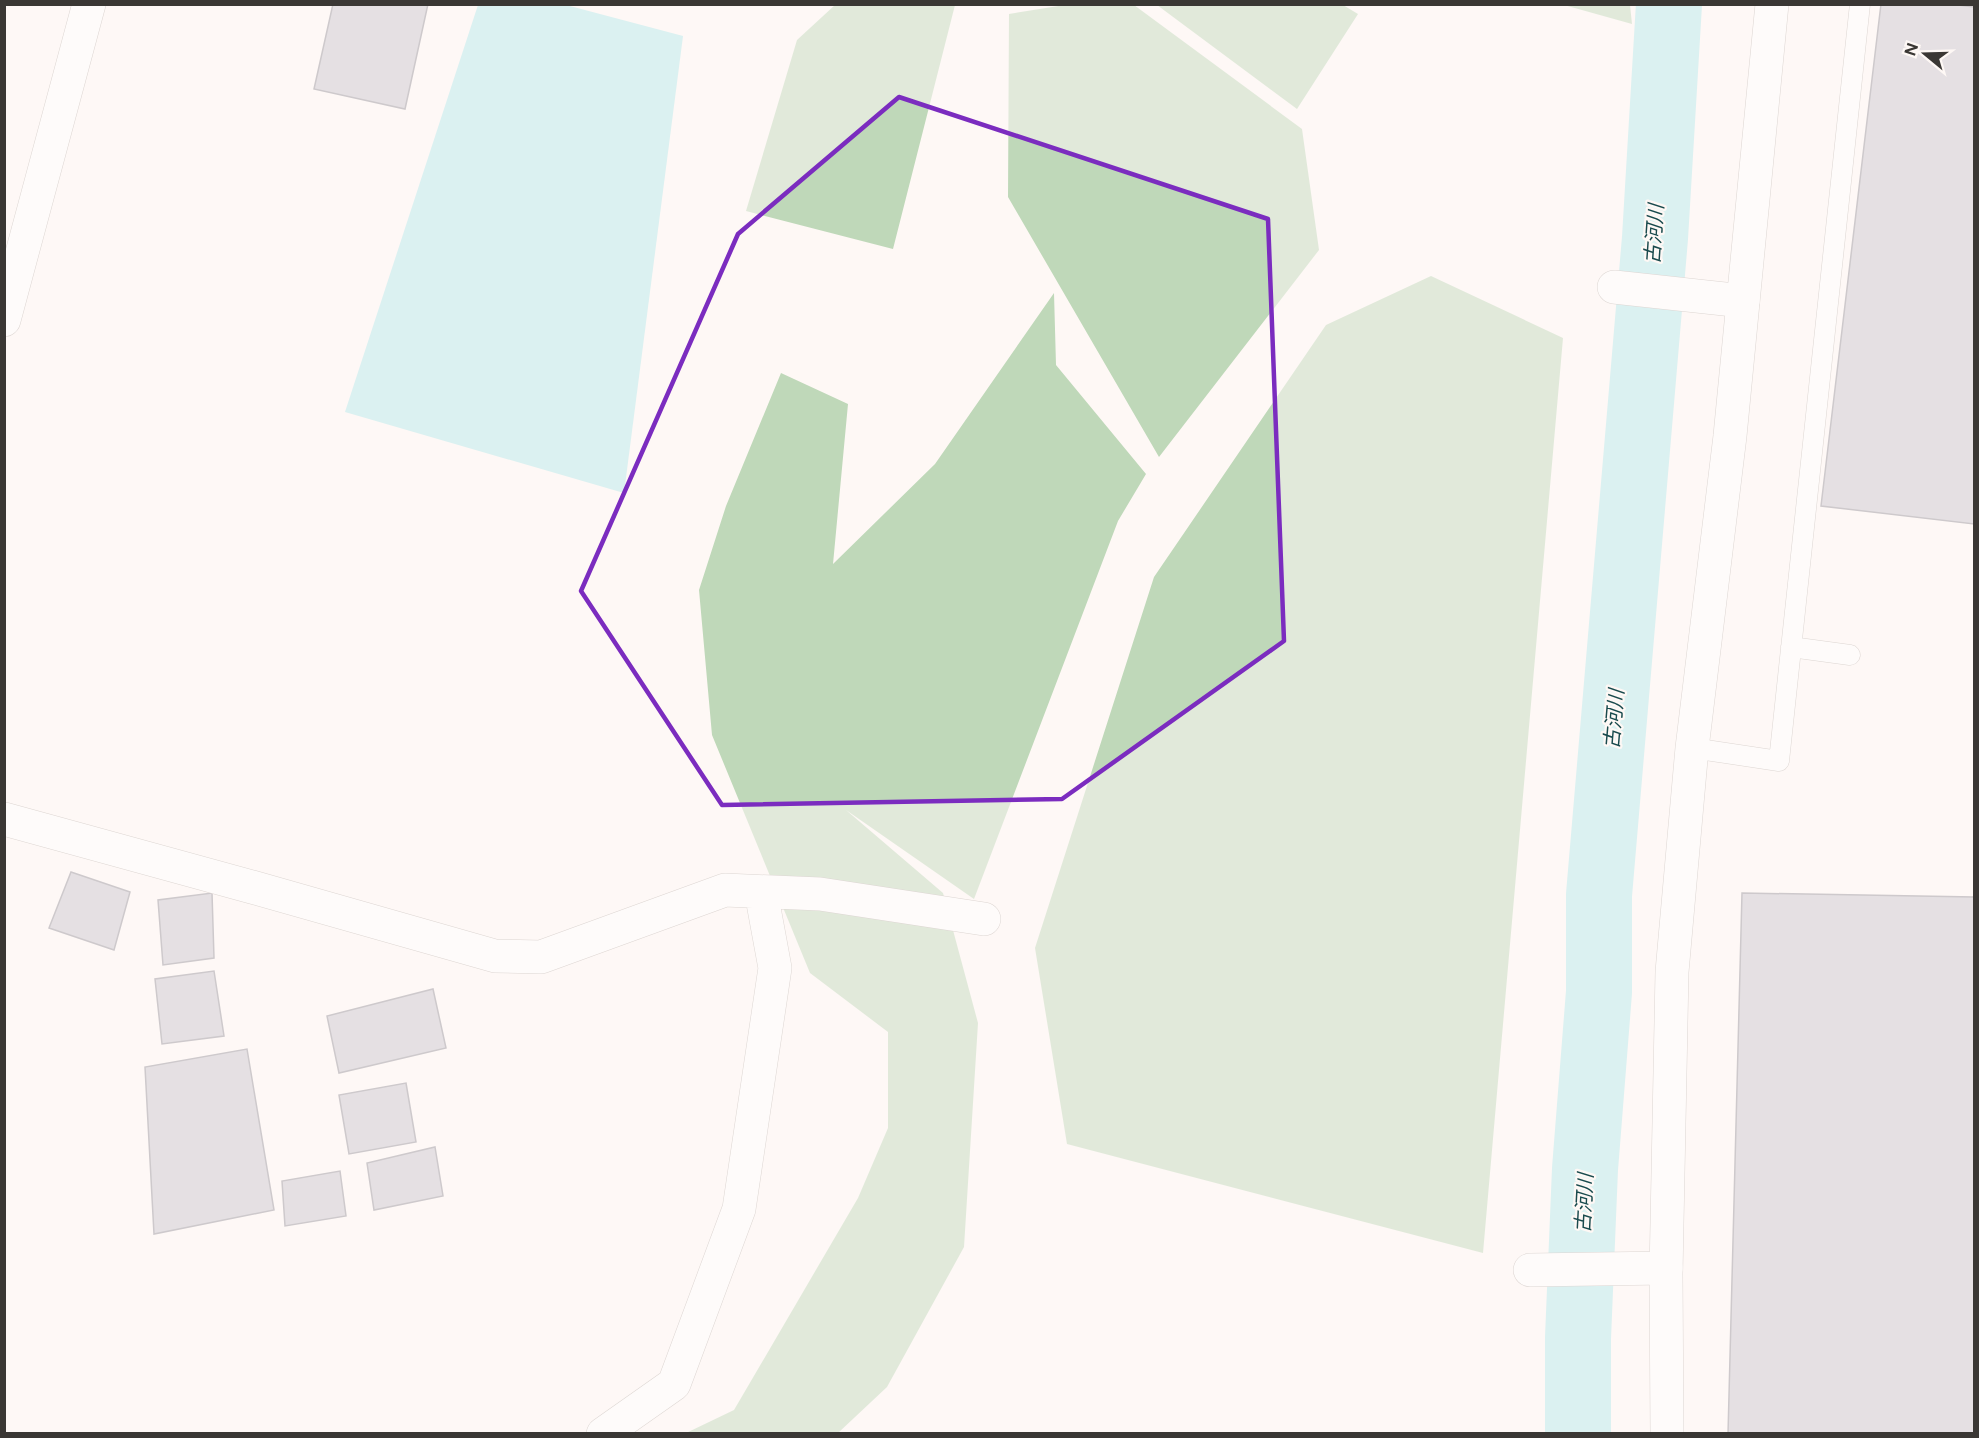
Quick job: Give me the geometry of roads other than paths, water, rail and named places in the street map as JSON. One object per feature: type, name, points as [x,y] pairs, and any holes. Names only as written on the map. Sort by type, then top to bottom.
[{"type":"street","points":[[4,320],[89,4]]},
{"type":"street","points":[[1667,1434],[1651,1268],[1672,972],[1692,748],[1730,436],[1729,300],[1772,4]]},
{"type":"street","points":[[1614,287],[1729,300]]},
{"type":"street","points":[[4,819],[252,886],[495,956],[541,957],[725,891],[820,894],[984,919]]},
{"type":"street","points":[[603,1434],[674,1384],[739,1209],[775,968],[761,892]]},
{"type":"street","points":[[1530,1270],[1651,1268]]},
{"type":"lane","points":[[1692,748],[1779,761],[1860,4]]},
{"type":"lane","points":[[1791,647],[1850,656]]},
{"type":"water","points":[[478,5],[566,5],[683,36],[624,493],[345,412]]},
{"type":"waterway","name":"古河川","points":[[1578,1434],[1578,1338],[1585,1169],[1599,992],[1599,895],[1655,238],[1669,4]]}]
